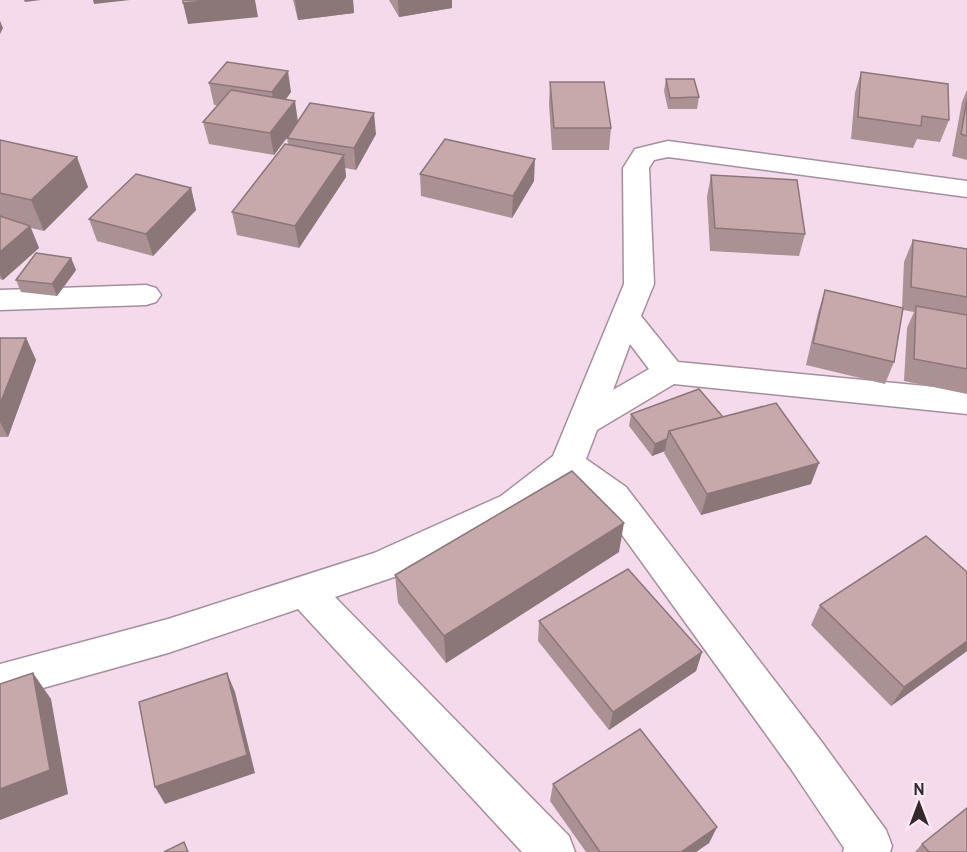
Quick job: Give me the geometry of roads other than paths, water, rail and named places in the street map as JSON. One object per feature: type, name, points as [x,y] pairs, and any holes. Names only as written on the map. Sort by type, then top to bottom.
[{"type":"street","points":[[0,682],[168,636],[384,565],[513,506],[567,464],[639,284],[636,168],[644,154],[668,149],[967,189]]},
{"type":"street","points":[[0,300],[146,295]]},
{"type":"street","points":[[626,318],[669,372]]},
{"type":"street","points":[[584,422],[669,372],[967,402]]},
{"type":"street","points":[[567,464],[614,497],[806,755],[870,846],[865,852]]},
{"type":"street","points":[[305,591],[553,852]]}]
